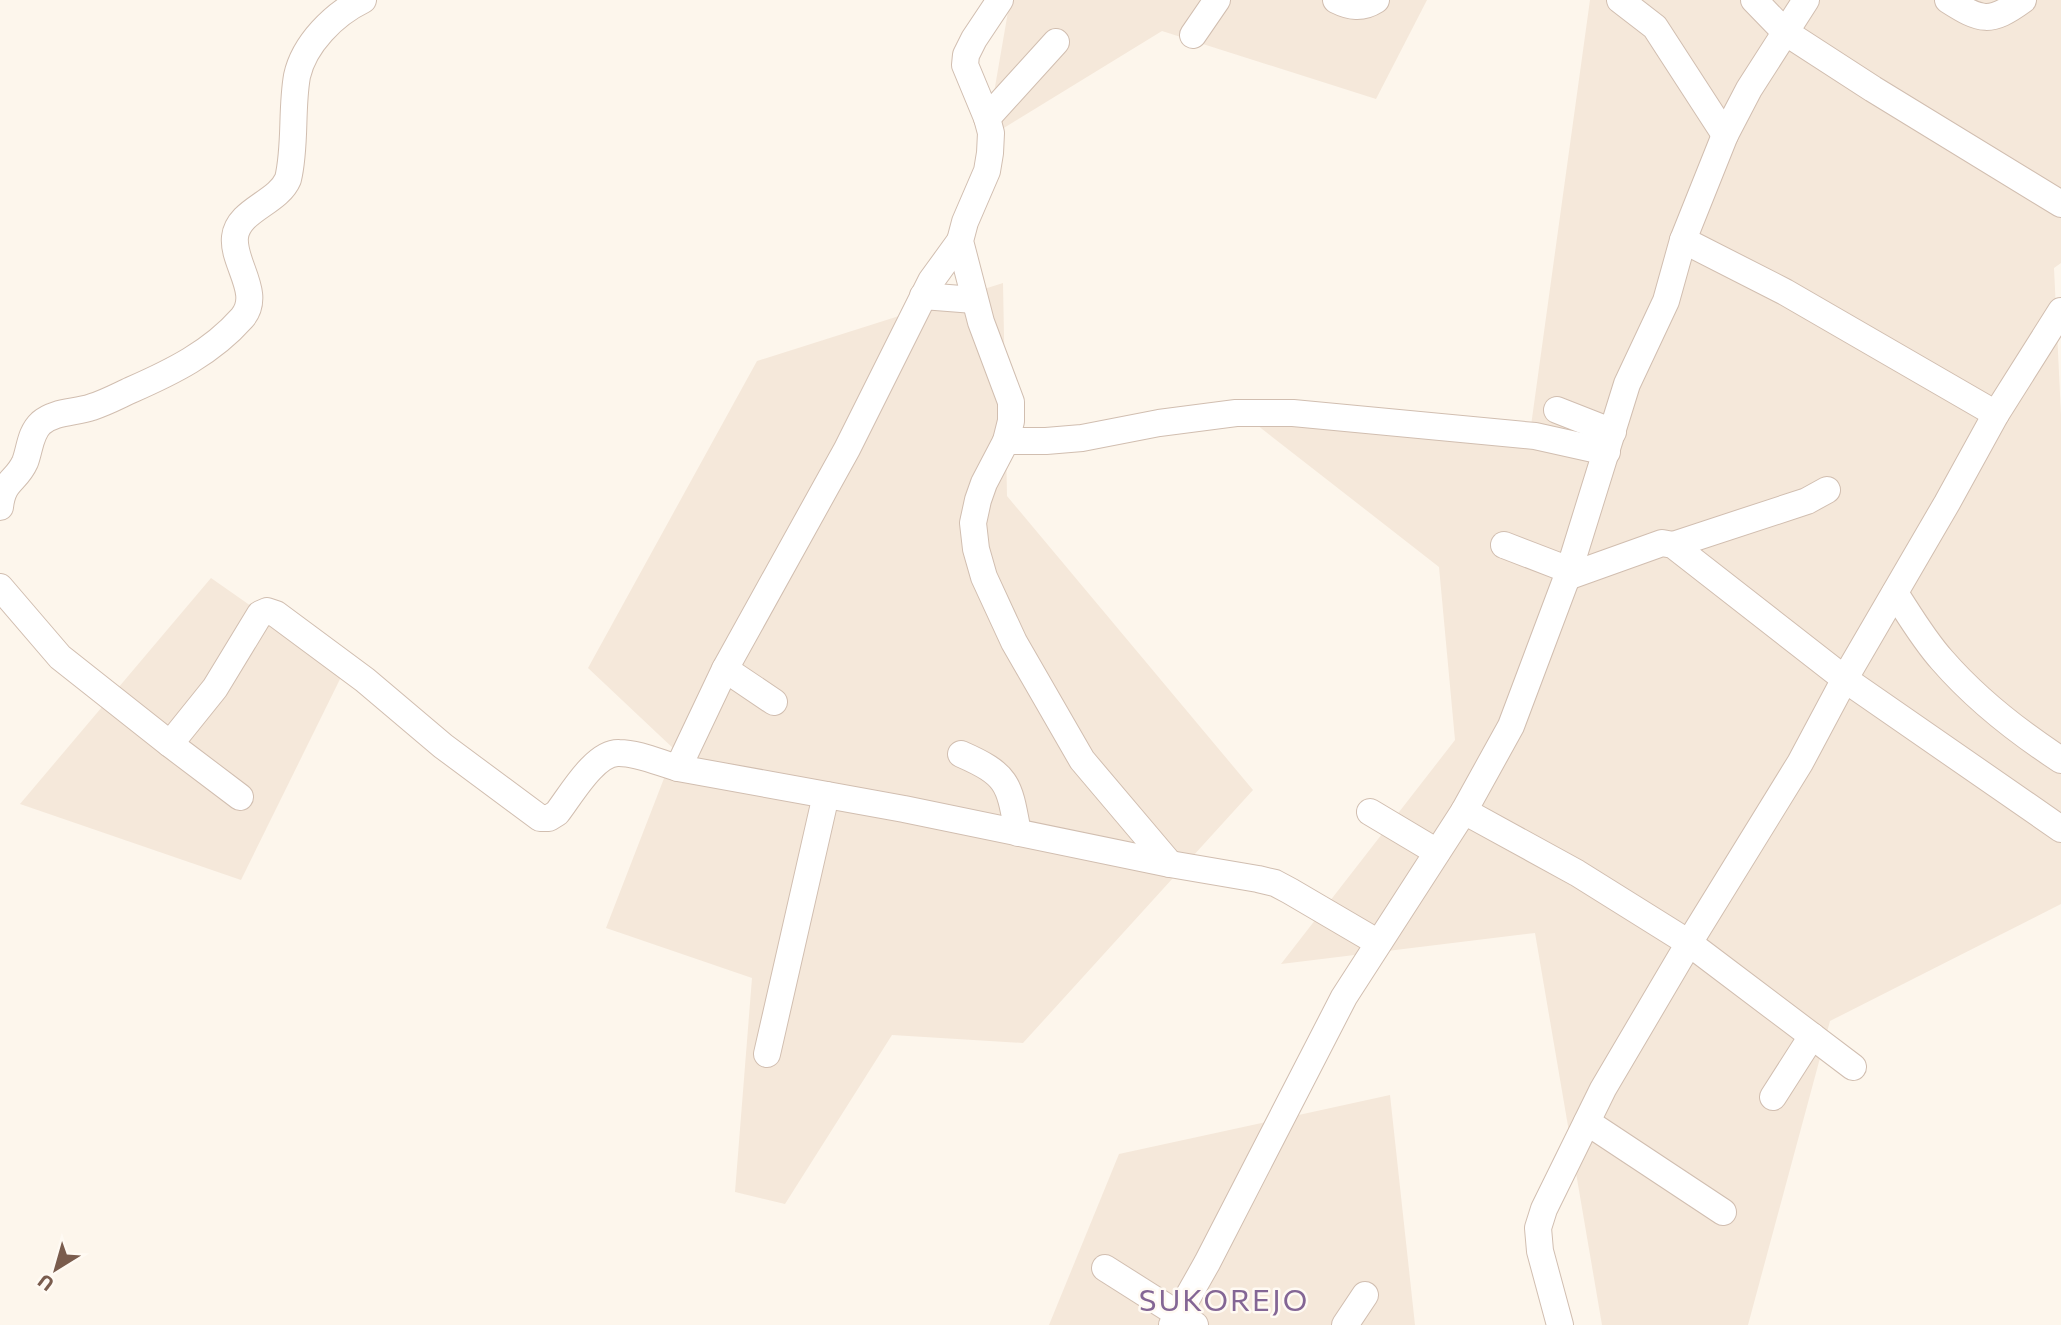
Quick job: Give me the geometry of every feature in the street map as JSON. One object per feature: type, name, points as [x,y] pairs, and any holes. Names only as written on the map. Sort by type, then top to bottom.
[{"type":"street","points":[[0,508],[4,489],[25,461],[31,440],[40,424],[49,417],[92,407],[175,371],[210,348],[249,309],[250,297],[235,235],[241,223],[284,189],[288,179],[297,75],[304,59],[326,26],[352,5],[363,0]]},
{"type":"street","points":[[678,768],[725,669],[847,449],[931,281],[960,241],[965,222],[987,171],[990,143],[987,117],[965,65],[966,55],[1000,0]]},
{"type":"street","points":[[1193,35],[1217,0]]},
{"type":"street","points":[[1336,0],[1353,7],[1376,0]]},
{"type":"street","points":[[1620,0],[1655,27],[1725,135]]},
{"type":"street","points":[[1754,0],[1785,32],[2061,204]]},
{"type":"street","points":[[1105,1268],[1181,1322],[1207,1263],[1332,1019],[1377,942],[1464,811],[1511,726],[1568,574],[1627,384],[1666,300],[1684,240],[1725,135],[1749,89],[1806,0]]},
{"type":"street","points":[[1948,0],[1972,15],[1987,17],[2003,15],[2022,0]]},
{"type":"street","points":[[987,117],[1056,42]]},
{"type":"street","points":[[1684,240],[1785,292],[1996,414]]},
{"type":"street","points":[[960,241],[974,300],[1011,402],[1011,421],[1006,441],[984,483],[973,523],[976,549],[984,577],[1014,642],[1082,760],[1170,864]]},
{"type":"street","points":[[923,296],[974,300]]},
{"type":"street","points":[[1560,1325],[1540,1251],[1538,1228],[1544,1209],[1603,1089],[1800,763],[1996,414],[2061,311]]},
{"type":"street","points":[[1557,410],[1610,442]]},
{"type":"street","points":[[1006,441],[1046,442],[1203,417],[1293,413],[1610,442]]},
{"type":"street","points":[[1673,545],[1807,501],[1827,489]]},
{"type":"street","points":[[1504,545],[1568,574],[1662,543],[1673,545],[1846,680],[2061,829]]},
{"type":"street","points":[[0,587],[60,657],[240,797]]},
{"type":"street","points":[[1895,593],[1941,659],[2004,718],[2034,743],[2061,760]]},
{"type":"street","points":[[170,744],[215,688],[260,614],[267,611],[276,614],[343,664],[443,746],[540,818],[549,818],[557,813],[598,760],[609,754],[621,753],[678,768],[1275,883],[1377,942]]},
{"type":"street","points":[[725,669],[774,702]]},
{"type":"street","points":[[961,754],[987,765],[1002,778],[1010,793],[1018,833]]},
{"type":"street","points":[[767,1054],[826,795]]},
{"type":"street","points":[[1464,811],[1577,873],[1689,943],[1853,1067]]},
{"type":"street","points":[[1370,812],[1437,852]]},
{"type":"street","points":[[1773,1097],[1812,1036]]},
{"type":"street","points":[[1587,1122],[1723,1212]]},
{"type":"street","points":[[1345,1325],[1365,1295]]},
{"type":"shaded area","points":[[1010,0],[1427,0],[1376,99],[1162,31],[986,139]]},
{"type":"shaded area","points":[[1590,0],[2061,0],[2061,263],[2054,268],[2061,415],[2061,904],[1830,1021],[1748,1325],[1602,1325],[1535,933],[1281,964],[1455,740],[1439,567],[1257,425],[1530,433]]},
{"type":"shaded area","points":[[1003,283],[1007,496],[1253,790],[1023,1043],[892,1035],[785,1204],[735,1192],[752,978],[606,928],[675,750],[588,668],[757,361]]},
{"type":"shaded area","points":[[211,578],[344,671],[241,880],[20,804]]},
{"type":"shaded area","points":[[1390,1095],[1415,1325],[1049,1325],[1119,1154]]},
{"type":"district","name":"SUKOREJO","points":[[1224,1301]]}]
